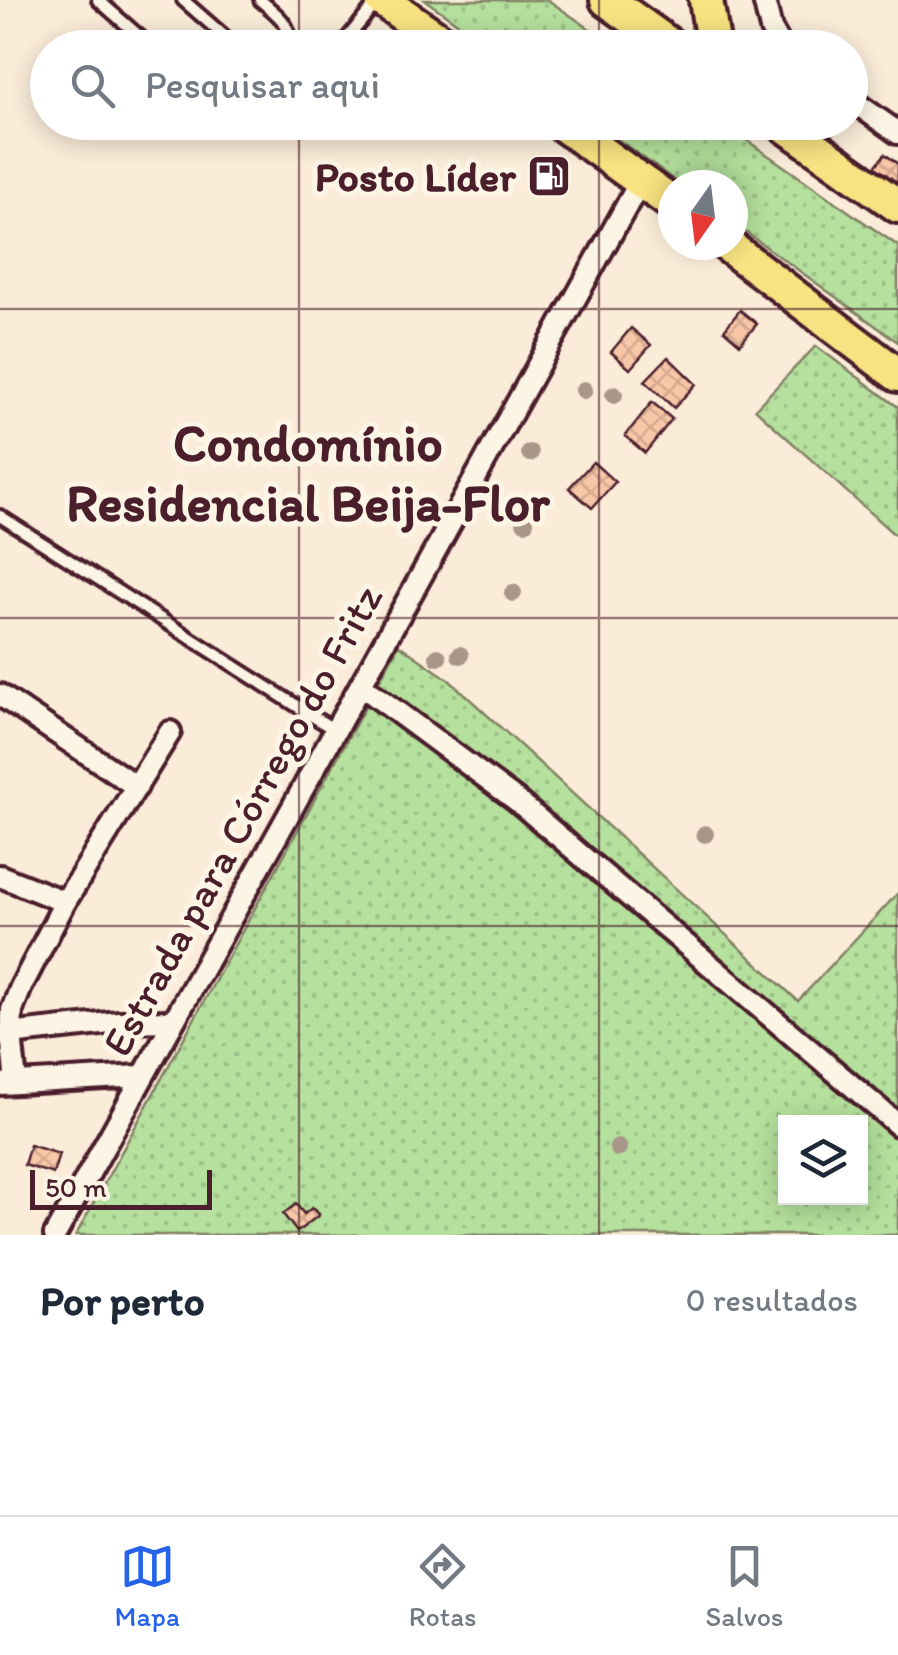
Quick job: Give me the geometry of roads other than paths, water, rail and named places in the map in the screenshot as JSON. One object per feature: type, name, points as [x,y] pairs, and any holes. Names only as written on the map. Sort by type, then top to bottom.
[{"type":"main road","points":[[380,0],[424,30]]},
{"type":"main road","points":[[608,0],[649,30]]},
{"type":"main road","points":[[706,0],[711,30]]},
{"type":"main road","points":[[584,140],[658,193]]},
{"type":"main road","points":[[805,140],[898,206]]},
{"type":"main road","points":[[747,260],[898,376]]},
{"type":"street","points":[[764,0],[772,30]]},
{"type":"street","points":[[868,111],[898,132]]},
{"type":"street","name":"Estrada para Córrego do Fritz","points":[[55,1235],[641,180]]},
{"type":"street","points":[[362,686],[516,800],[898,1125]]},
{"type":"street","points":[[0,695],[136,787]]},
{"type":"street","points":[[141,1076],[8,1084],[6,1035],[20,986],[65,902],[170,732]]},
{"type":"street","points":[[0,876],[65,902]]},
{"type":"street","points":[[6,1035],[172,1020]]},
{"type":"lane","points":[[98,0],[132,30]]},
{"type":"lane","points":[[184,0],[218,30]]},
{"type":"lane","points":[[260,0],[289,30]]},
{"type":"lane","points":[[354,30],[380,0]]},
{"type":"lane","points":[[0,516],[337,732]]},
{"type":"place","name":"Posto Líder","points":[[549,176]]},
{"type":"district","name":"Condomínio Residencial Beija-Flor","points":[[308,473]]}]
